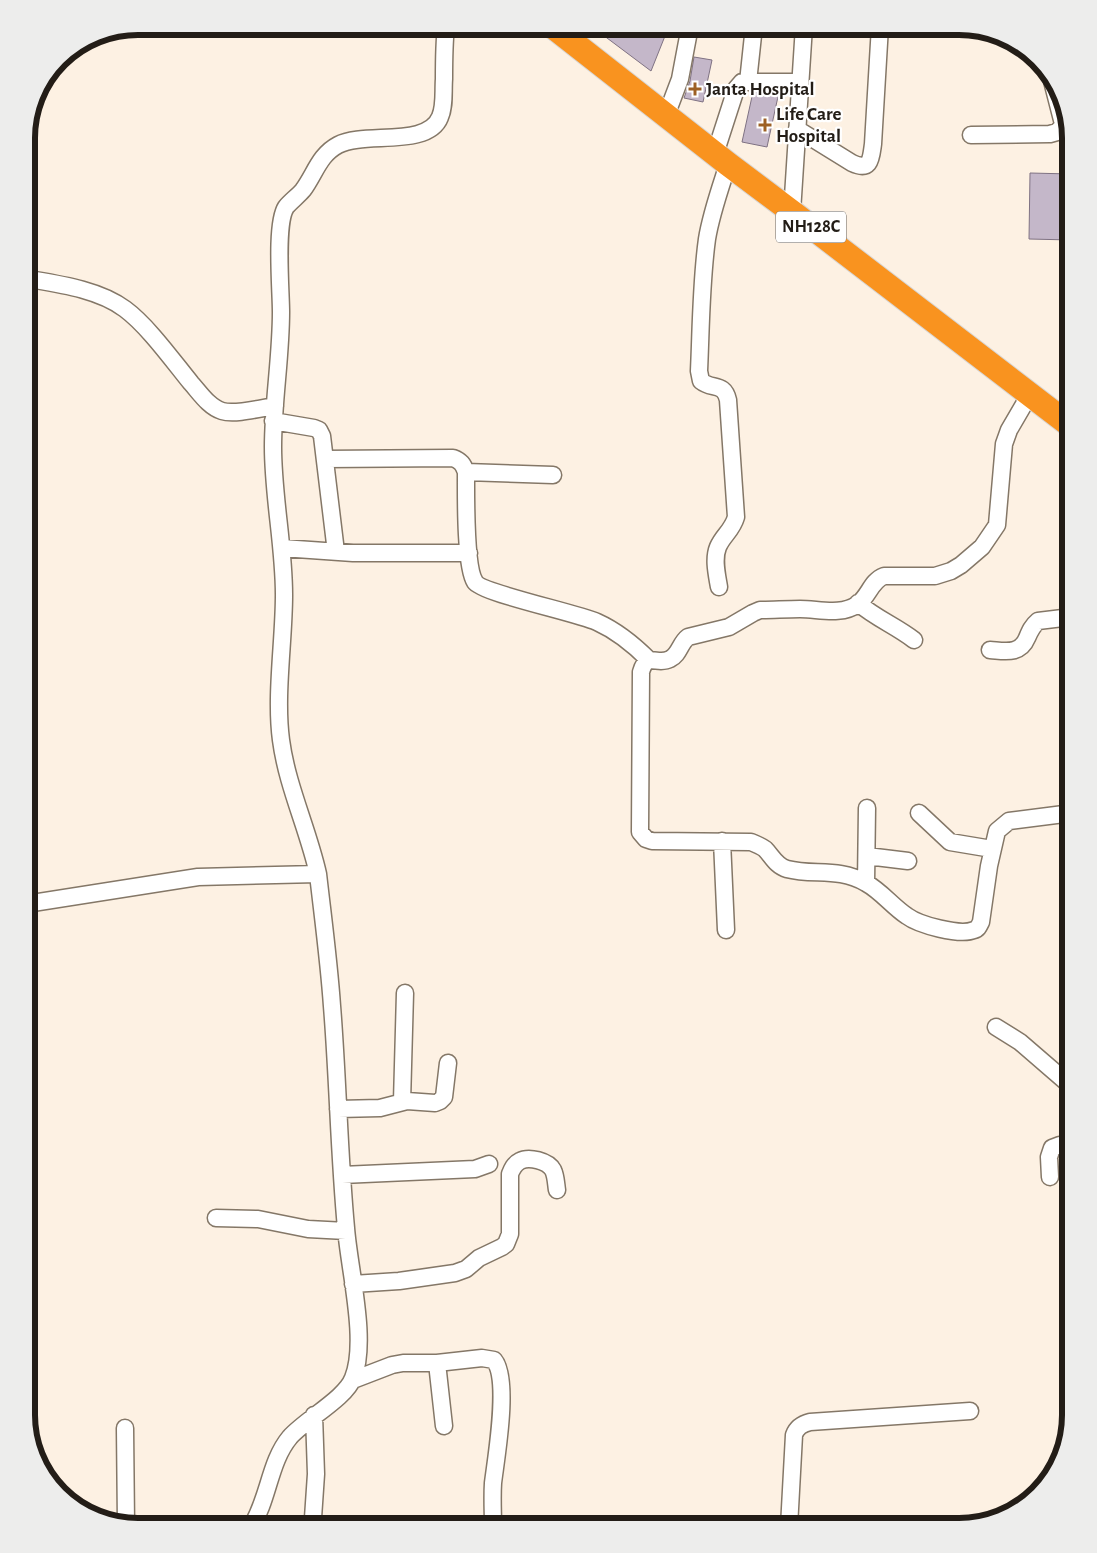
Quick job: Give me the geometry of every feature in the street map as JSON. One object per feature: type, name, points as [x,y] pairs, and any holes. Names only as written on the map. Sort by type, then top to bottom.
[{"type":"highway","name":"NH128C","points":[[568,35],[721,159],[1062,419]]},
{"type":"highway","points":[[1030,394],[1062,401]]},
{"type":"street","points":[[255,1518],[264,1501],[281,1450],[290,1438],[345,1391],[353,1380],[358,1363],[358,1325],[346,1231],[332,1004],[318,874],[314,853],[292,787],[281,737],[280,706],[284,596],[282,548],[274,477],[274,413],[281,333],[281,227],[286,208],[302,191],[319,161],[328,151],[351,140],[418,135],[436,125],[443,107],[446,35]]},
{"type":"street","points":[[666,116],[680,79],[688,35]]},
{"type":"street","points":[[748,82],[753,35]]},
{"type":"street","points":[[792,212],[803,35]]},
{"type":"street","points":[[796,129],[852,163],[859,166],[868,164],[873,144],[879,35]]},
{"type":"street","points":[[719,588],[716,560],[717,549],[733,526],[736,517],[727,394],[722,389],[701,381],[699,371],[704,261],[707,238],[714,210],[721,159],[736,89],[742,82],[800,82]]},
{"type":"street","points":[[971,135],[1050,134],[1061,129]]},
{"type":"street","points":[[35,280],[95,294],[111,300],[126,309],[141,323],[214,407],[229,412],[274,413],[319,430],[322,436],[336,552]]},
{"type":"street","points":[[1030,394],[1009,430],[1004,444],[997,525],[982,547],[961,565],[935,576],[890,575],[878,578],[858,604],[842,611],[760,610],[729,627],[688,637],[683,641],[671,659],[649,660],[644,664],[641,672],[640,832],[646,839],[652,841],[751,842],[760,846],[776,863],[785,869],[836,873],[866,883],[915,921],[960,932],[974,930],[978,928],[981,922],[992,849],[997,831],[1009,821],[1062,815]]},
{"type":"street","points":[[325,459],[453,458],[459,460],[466,472],[469,553],[475,584],[489,591],[580,615],[599,623],[631,643],[649,660]]},
{"type":"street","points":[[466,472],[553,475]]},
{"type":"street","points":[[282,548],[336,552],[469,553]]},
{"type":"street","points":[[858,604],[914,640]]},
{"type":"street","points":[[990,650],[1012,652],[1019,650],[1025,643],[1033,625],[1038,622],[1062,618]]},
{"type":"street","points":[[866,883],[867,808]]},
{"type":"street","points":[[919,812],[950,842],[992,849]]},
{"type":"street","points":[[722,841],[726,930]]},
{"type":"street","points":[[867,856],[908,861]]},
{"type":"street","points":[[35,903],[198,877],[318,874]]},
{"type":"street","points":[[402,1102],[405,993]]},
{"type":"street","points":[[996,1027],[1020,1042],[1062,1078]]},
{"type":"street","points":[[338,1109],[380,1108],[402,1102],[435,1103],[440,1101],[444,1097],[448,1063]]},
{"type":"street","points":[[1050,1177],[1049,1157],[1052,1148],[1062,1145]]},
{"type":"street","points":[[352,1284],[399,1281],[455,1273],[466,1269],[479,1258],[506,1244],[510,1234],[510,1174],[513,1167],[520,1160],[542,1161],[549,1165],[555,1175],[557,1190]]},
{"type":"street","points":[[342,1175],[475,1169],[489,1164]]},
{"type":"street","points":[[216,1218],[258,1219],[308,1229],[346,1231]]},
{"type":"street","points":[[353,1380],[392,1365],[489,1358],[494,1360],[499,1370],[500,1426],[499,1447],[493,1483],[493,1518]]},
{"type":"street","points":[[437,1363],[444,1426]]},
{"type":"street","points":[[789,1518],[794,1435],[803,1424],[970,1411]]},
{"type":"street","points":[[313,1518],[316,1474],[314,1416]]},
{"type":"street","points":[[125,1428],[126,1517]]},
{"type":"building","points":[[603,35],[665,35],[651,71]]},
{"type":"building","points":[[694,57],[712,60],[703,102],[684,98],[690,81]]},
{"type":"building","points":[[753,92],[779,92],[767,147],[742,142]]},
{"type":"building","points":[[1030,173],[1062,174],[1062,240],[1029,239]]},
{"type":"place","name":"Janta Hospital","points":[[695,89]]},
{"type":"place","name":"Life Care Hospital","points":[[765,125]]}]
